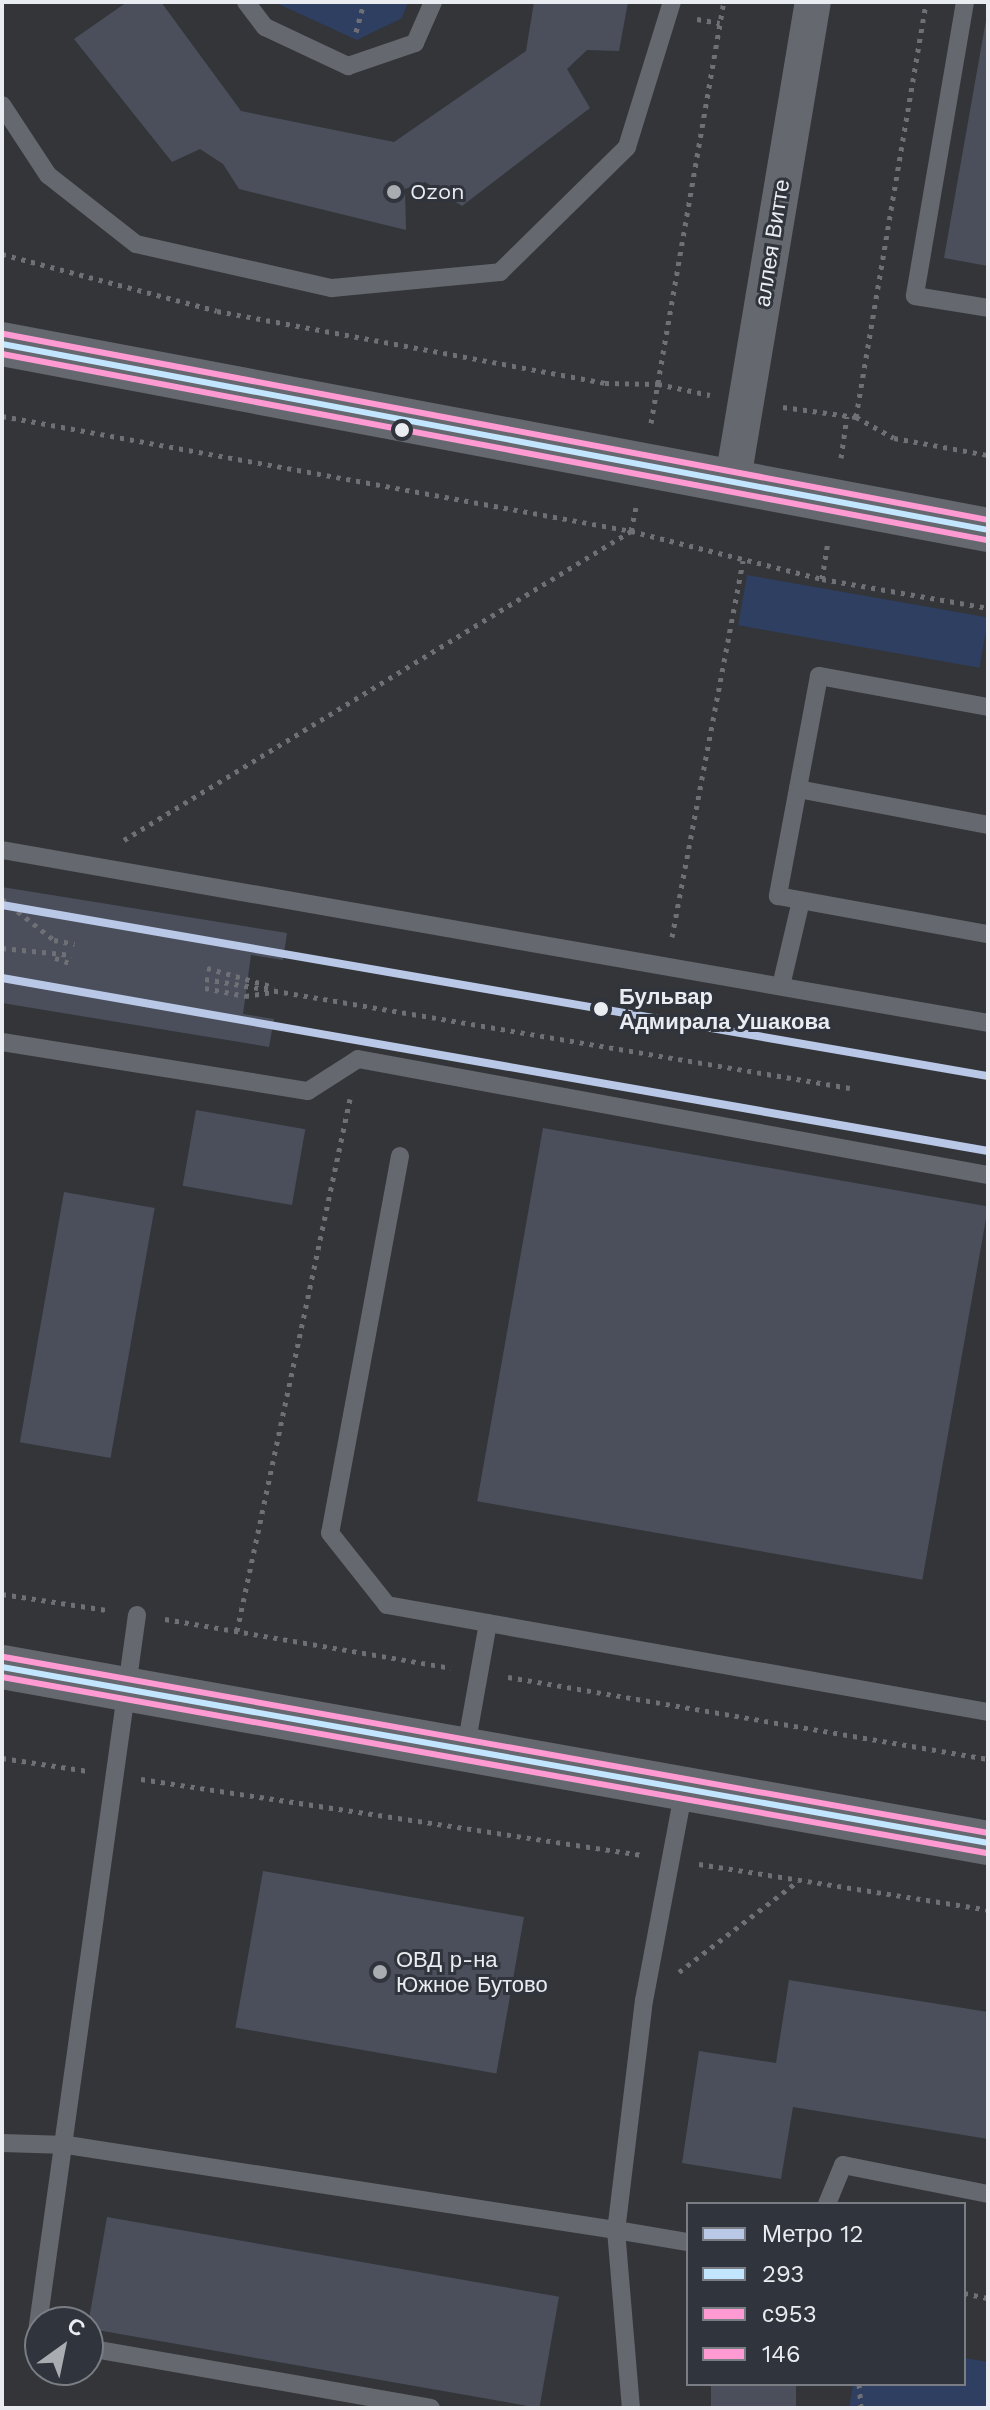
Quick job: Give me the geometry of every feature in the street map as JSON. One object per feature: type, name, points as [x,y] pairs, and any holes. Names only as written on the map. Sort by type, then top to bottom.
[{"type":"street","name":"аллея Витте","points":[[732,485],[813,2]]},
{"type":"street","points":[[2,344],[732,485],[988,530]]},
{"type":"street","points":[[2,1667],[685,1786],[988,1843]]},
{"type":"lane","points":[[246,2],[265,27],[348,66],[415,43],[433,2]]},
{"type":"lane","points":[[2,105],[48,175],[136,244],[332,288],[500,272],[627,147],[672,2]]},
{"type":"lane","points":[[965,2],[915,296],[988,308]]},
{"type":"lane","points":[[988,707],[819,676],[778,896],[988,934]]},
{"type":"lane","points":[[798,789],[988,825]]},
{"type":"lane","points":[[2,850],[988,1023]]},
{"type":"lane","points":[[781,986],[801,901]]},
{"type":"lane","points":[[2,1042],[308,1091],[358,1059],[988,1175]]},
{"type":"lane","points":[[400,1156],[330,1533],[387,1605],[988,1712]]},
{"type":"lane","points":[[41,2306],[67,2145],[137,1615]]},
{"type":"lane","points":[[466,1747],[488,1623]]},
{"type":"lane","points":[[631,2408],[616,2230],[644,2000],[668,1859],[685,1786]]},
{"type":"lane","points":[[2,2143],[67,2145],[686,2242]]},
{"type":"lane","points":[[828,2202],[843,2165],[988,2194]]},
{"type":"lane","points":[[104,2351],[431,2408]]},
{"type":"path","points":[[86,864],[631,531],[724,2]]},
{"type":"path","points":[[856,417],[926,2]]},
{"type":"path","points":[[2,254],[217,311],[605,383],[658,384],[746,403],[856,417],[894,438],[988,455]]},
{"type":"path","points":[[2,416],[631,531],[743,561],[988,608]]},
{"type":"path","points":[[667,965],[743,561]]},
{"type":"path","points":[[2,899],[72,955],[50,956]]},
{"type":"path","points":[[54,940],[75,944]]},
{"type":"path","points":[[2,948],[50,956],[72,964]]},
{"type":"path","points":[[207,968],[248,976],[282,991]]},
{"type":"path","points":[[205,979],[850,1088]]},
{"type":"path","points":[[205,988],[245,996],[282,991]]},
{"type":"path","points":[[358,1059],[237,1631],[988,1759]]},
{"type":"path","points":[[2,1758],[988,1910]]},
{"type":"path","points":[[644,2000],[799,1880]]},
{"type":"path","points":[[966,2293],[988,2298]]},
{"type":"path","points":[[859,2386],[861,2408]]},
{"type":"shaded area","points":[[274,2],[408,2],[402,18],[357,40]]},
{"type":"shaded area","points":[[747,575],[988,617],[979,668],[738,625]]},
{"type":"shaded area","points":[[966,2358],[988,2362],[988,2408],[849,2408],[853,2386],[966,2386]]},
{"type":"building","points":[[127,2],[161,2],[241,111],[394,142],[526,51],[534,2],[628,2],[619,51],[587,50],[567,69],[590,108],[462,206],[425,182],[405,189],[406,230],[239,189],[223,164],[200,149],[172,162],[74,39]]},
{"type":"building","points":[[988,20],[988,266],[944,258]]},
{"type":"building","points":[[2,887],[287,933],[283,960],[251,955],[243,1014],[274,1019],[269,1047],[2,1003]]},
{"type":"building","points":[[196,1110],[305,1129],[292,1205],[183,1186]]},
{"type":"building","points":[[543,1128],[988,1206],[922,1580],[477,1501]]},
{"type":"building","points":[[64,1192],[155,1208],[110,1458],[20,1442]]},
{"type":"building","name":"ОВД р-на Южное Бутово","points":[[263,1871],[524,1917],[496,2074],[235,2028]]},
{"type":"building","points":[[789,1980],[988,2012],[988,2139],[793,2107],[781,2179],[682,2163],[699,2051],[776,2063]]},
{"type":"building","points":[[107,2217],[559,2297],[539,2408],[104,2331],[104,2306],[91,2306]]},
{"type":"building","points":[[711,2386],[796,2386],[796,2408],[711,2408]]},
{"type":"metro line","name":"12","points":[[2,905],[988,1076]]},
{"type":"metro line","name":"12","points":[[2,978],[988,1151]]},
{"type":"transit line","name":"146","points":[[4,334],[988,520]]},
{"type":"transit line","name":"293","points":[[2,344],[988,530]]},
{"type":"transit line","name":"с953","points":[[2,354],[986,540]]},
{"type":"transit line","name":"146","points":[[4,1657],[988,1833]]},
{"type":"transit line","name":"293","points":[[2,1667],[988,1843]]},
{"type":"transit line","name":"с953","points":[[2,1677],[986,1853]]},
{"type":"place","name":"Ozon","points":[[394,192]]},
{"type":"place","name":"Бульвар Адмирала Ушакова","points":[[601,1009]]},
{"type":"place","name":"ОВД р-на Южное Бутово","points":[[380,1972]]}]
